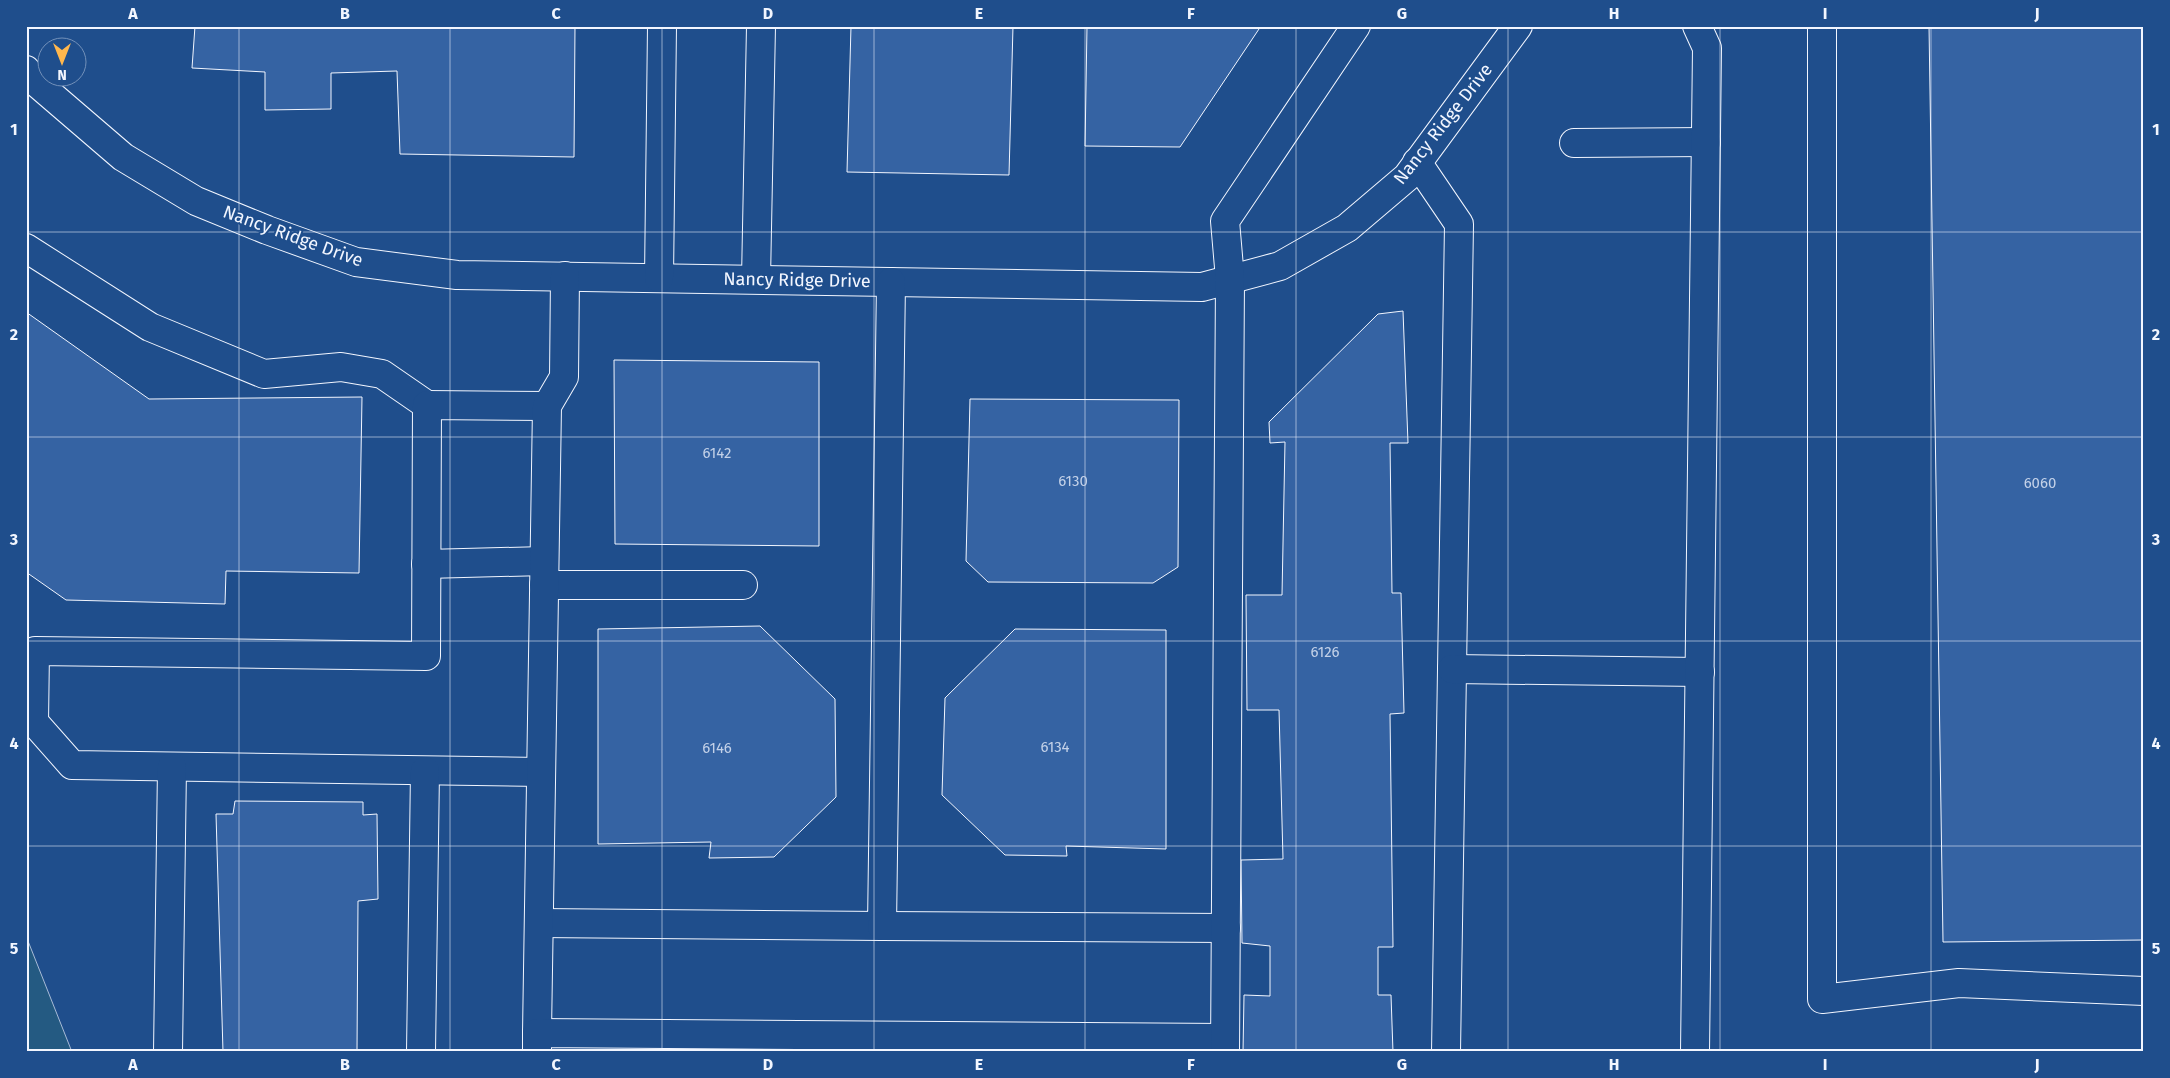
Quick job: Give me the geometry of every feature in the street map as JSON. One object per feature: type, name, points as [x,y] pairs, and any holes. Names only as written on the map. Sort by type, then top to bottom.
[{"type":"street","points":[[659,278],[662,26]]},
{"type":"street","points":[[756,279],[761,26]]},
{"type":"street","points":[[565,276],[564,377],[547,406],[537,1042],[1225,1045],[1230,279],[1225,221],[1356,26]]},
{"type":"street","name":"Nancy Ridge Drive","points":[[26,70],[38,84],[123,157],[196,201],[267,230],[356,262],[458,275],[1202,287],[1280,266],[1347,228],[1406,177],[1518,26]]},
{"type":"street","points":[[1695,1052],[1707,48],[1697,26]]},
{"type":"street","points":[[1822,26],[1822,999],[1959,982],[2144,991]]},
{"type":"street","points":[[1574,143],[1706,142]]},
{"type":"street","points":[[1417,162],[1459,224],[1446,1052]]},
{"type":"street","points":[[26,248],[150,327],[264,374],[341,366],[382,374],[427,405],[547,406]]},
{"type":"street","points":[[882,926],[891,282]]},
{"type":"street","points":[[427,405],[426,656],[35,651],[30,672],[34,722],[72,765],[541,772]]},
{"type":"street","points":[[426,564],[743,585]]},
{"type":"street","points":[[1452,669],[1700,672]]},
{"type":"street","points":[[168,1052],[172,767]]},
{"type":"street","points":[[421,1052],[425,771]]},
{"type":"street","points":[[539,923],[1226,928]]},
{"type":"shaded area","points":[[26,936],[72,1052],[26,1052]]},
{"type":"building","points":[[195,26],[575,26],[574,157],[400,154],[397,71],[331,73],[331,109],[265,110],[265,72],[192,68]]},
{"type":"building","points":[[851,26],[1013,26],[1009,175],[847,172]]},
{"type":"building","points":[[1087,26],[1261,26],[1180,147],[1085,146]]},
{"type":"building","points":[[1929,26],[2144,26],[2144,940],[1943,942]]},
{"type":"building","points":[[1403,311],[1408,443],[1390,443],[1392,593],[1401,593],[1404,713],[1390,714],[1393,947],[1378,947],[1378,995],[1391,995],[1393,1052],[1243,1052],[1244,995],[1270,996],[1270,946],[1242,943],[1241,860],[1283,859],[1279,710],[1247,710],[1246,595],[1282,595],[1285,442],[1270,443],[1269,422],[1378,314]]},
{"type":"building","points":[[26,312],[149,399],[362,397],[359,573],[226,571],[225,604],[66,600],[26,572]]},
{"type":"building","points":[[614,360],[819,362],[819,546],[615,544]]},
{"type":"building","points":[[970,399],[1179,400],[1178,567],[1153,583],[988,582],[966,561]]},
{"type":"building","points":[[760,626],[835,699],[836,797],[774,857],[709,858],[711,842],[598,844],[598,629]]},
{"type":"building","points":[[1015,629],[1166,630],[1166,849],[1066,846],[1067,856],[1005,855],[942,795],[945,698]]},
{"type":"building","points":[[235,801],[363,802],[363,815],[377,814],[378,899],[358,901],[357,1052],[223,1052],[216,814],[233,814]]}]
